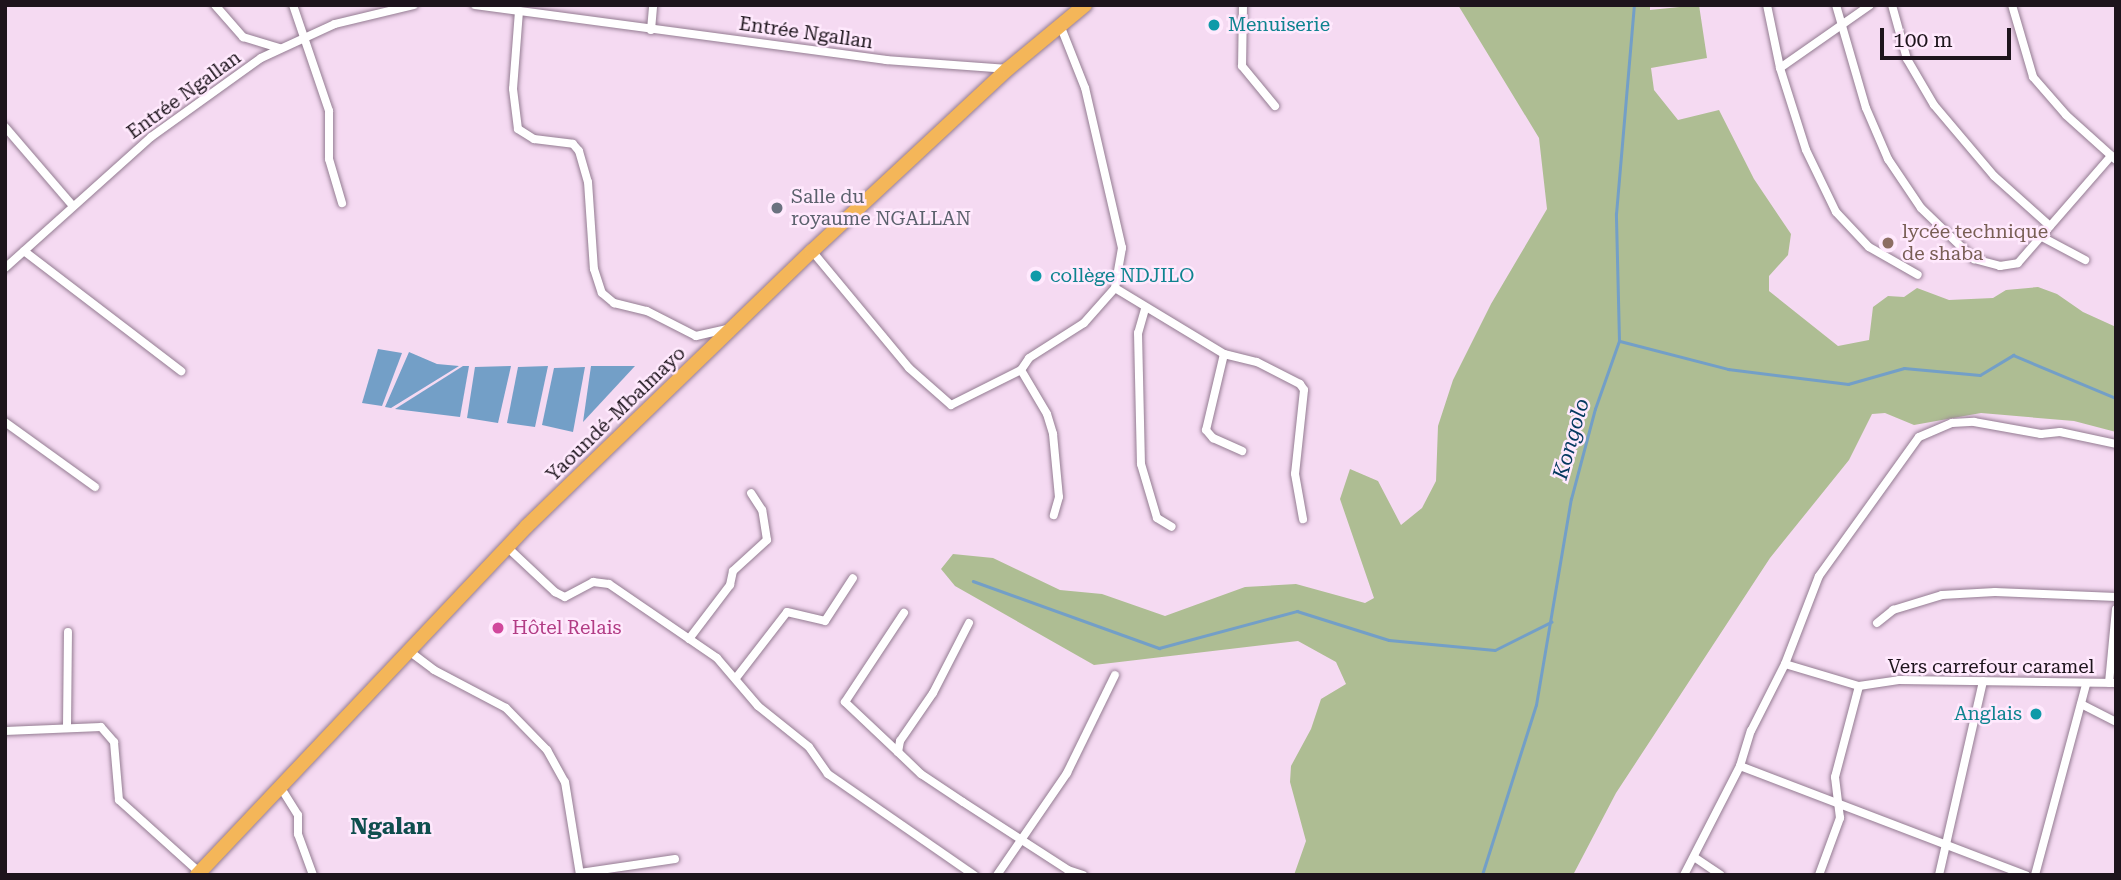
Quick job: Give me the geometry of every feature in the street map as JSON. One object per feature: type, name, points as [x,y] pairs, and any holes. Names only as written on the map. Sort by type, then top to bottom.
[{"type":"highway","name":"Yaoundé-Mbalmayo","points":[[198,874],[508,547],[812,251],[1008,69],[1085,5]]},
{"type":"street","points":[[215,5],[243,37],[281,48]]},
{"type":"street","points":[[293,5],[329,111],[329,159],[342,203]]},
{"type":"street","name":"Entrée Ngallan","points":[[5,268],[151,137],[281,48],[374,12],[414,5]]},
{"type":"street","name":"Entrée Ngallan","points":[[475,5],[508,7],[519,11],[651,30],[946,67],[1008,69]]},
{"type":"street","points":[[651,30],[653,5]]},
{"type":"street","points":[[1243,5],[1242,66],[1275,106]]},
{"type":"street","points":[[1767,5],[1780,68],[1806,150],[1836,212],[1869,247],[1918,275]]},
{"type":"street","points":[[1836,5],[1839,27],[1888,159],[1921,208],[1950,239],[1974,258],[2008,267],[2025,258],[2050,226],[2113,158],[2033,76],[2012,5]]},
{"type":"street","points":[[1780,68],[1870,5]]},
{"type":"street","points":[[1892,5],[1907,59],[1934,105],[1994,176],[2050,226]]},
{"type":"street","points":[[519,11],[513,89],[518,129],[534,139],[573,144],[579,151],[587,182],[594,269],[602,293],[614,303],[646,311],[696,336],[739,324]]},
{"type":"street","points":[[812,251],[909,368],[945,403],[960,404],[1021,370],[1029,358],[1084,323],[1115,288],[1122,248],[1085,88],[1060,24]]},
{"type":"street","points":[[5,127],[73,206]]},
{"type":"street","points":[[2042,237],[2085,260]]},
{"type":"street","points":[[24,251],[181,371]]},
{"type":"street","points":[[1115,288],[1144,309],[1224,354],[1295,379],[1304,390],[1295,474],[1303,519]]},
{"type":"street","points":[[1144,309],[1138,333],[1141,464],[1157,518],[1172,527]]},
{"type":"street","points":[[1224,354],[1206,430],[1208,436],[1242,451]]},
{"type":"street","points":[[1021,370],[1048,414],[1053,434],[1059,497],[1054,515]]},
{"type":"street","points":[[5,422],[95,487]]},
{"type":"street","points":[[1684,875],[1740,766],[1751,732],[1785,664],[1818,576],[1919,437],[1952,423],[1974,422],[2041,434],[2060,432],[2116,444]]},
{"type":"street","points":[[689,639],[730,585],[733,571],[767,540],[762,510],[751,493]]},
{"type":"street","points":[[508,547],[555,592],[565,597],[593,582],[608,584],[718,658],[758,706],[809,747],[828,774],[974,875]]},
{"type":"street","points":[[736,678],[787,612],[825,621],[853,578]]},
{"type":"street","points":[[1877,624],[1894,610],[1942,595],[1995,592],[2116,597]]},
{"type":"street","points":[[2112,683],[2116,609]]},
{"type":"street","points":[[904,613],[845,702],[921,774],[1021,841],[1083,875]]},
{"type":"street","points":[[898,752],[900,741],[933,693],[969,623]]},
{"type":"street","points":[[67,726],[68,632]]},
{"type":"street","points":[[409,651],[434,670],[506,708],[547,750],[565,782],[580,874],[675,859]]},
{"type":"street","name":"Vers carrefour caramel","points":[[1785,664],[1859,686],[1899,680],[2112,683]]},
{"type":"street","points":[[997,875],[1067,773],[1115,675]]},
{"type":"street","points":[[1939,875],[1964,751],[1983,681]]},
{"type":"street","points":[[2035,875],[2086,684]]},
{"type":"street","points":[[1819,875],[1840,818],[1835,777],[1859,686]]},
{"type":"street","points":[[2081,704],[2116,722]]},
{"type":"street","points":[[5,731],[67,726],[101,727],[109,733],[119,800],[198,874]]},
{"type":"street","points":[[1740,766],[2026,875]]},
{"type":"street","points":[[281,788],[298,815],[298,834],[313,875]]},
{"type":"street","points":[[1694,857],[1721,875]]},
{"type":"green space","points":[[1458,5],[1650,5],[1650,10],[1699,5],[1707,58],[1651,68],[1654,90],[1678,120],[1719,110],[1754,179],[1791,234],[1788,255],[1769,276],[1769,291],[1838,346],[1869,340],[1873,307],[1888,296],[1904,297],[1917,288],[1949,300],[1993,298],[2006,290],[2038,287],[2057,294],[2083,312],[2116,327],[2116,432],[2074,421],[1981,413],[1914,425],[1885,413],[1872,414],[1849,460],[1770,558],[1616,793],[1573,875],[1294,875],[1306,841],[1290,782],[1291,766],[1311,729],[1321,699],[1346,684],[1336,662],[1298,641],[1094,665],[955,586],[941,569],[953,554],[993,558],[1060,590],[1102,594],[1165,616],[1245,587],[1296,584],[1365,603],[1374,598],[1340,499],[1350,469],[1378,481],[1401,525],[1422,508],[1436,481],[1438,426],[1453,380],[1491,304],[1547,209],[1539,138]]},
{"type":"water","points":[[378,349],[402,353],[382,406],[362,403]]},
{"type":"water","points":[[409,352],[437,364],[459,366],[391,408],[385,407]]},
{"type":"water","points":[[463,366],[469,366],[460,417],[395,409]]},
{"type":"water","points":[[511,366],[498,423],[467,418],[475,367]]},
{"type":"water","points":[[548,366],[535,427],[507,423],[518,367]]},
{"type":"water","points":[[591,366],[635,366],[583,422]]},
{"type":"water","points":[[585,367],[573,432],[542,425],[554,368]]},
{"type":"waterway","name":"Kongolo","points":[[1482,875],[1536,705],[1571,499],[1595,409],[1619,341],[1616,214],[1634,5]]},
{"type":"waterway","points":[[1620,341],[1728,369],[1848,384],[1904,368],[1980,375],[2013,355],[2116,398]]},
{"type":"waterway","points":[[973,581],[1159,648],[1297,611],[1389,640],[1495,650],[1551,622]]},
{"type":"place","name":"Menuiserie","points":[[1214,25]]},
{"type":"place","name":"Salle du royaume NGALLAN","points":[[777,208]]},
{"type":"place","name":"lycée technique de shaba","points":[[1888,243]]},
{"type":"place","name":"collège NDJILO","points":[[1036,276]]},
{"type":"place","name":"Hôtel Relais","points":[[498,628]]},
{"type":"place","name":"Anglais","points":[[2036,714]]},
{"type":"district","name":"Ngalan","points":[[391,827]]}]
